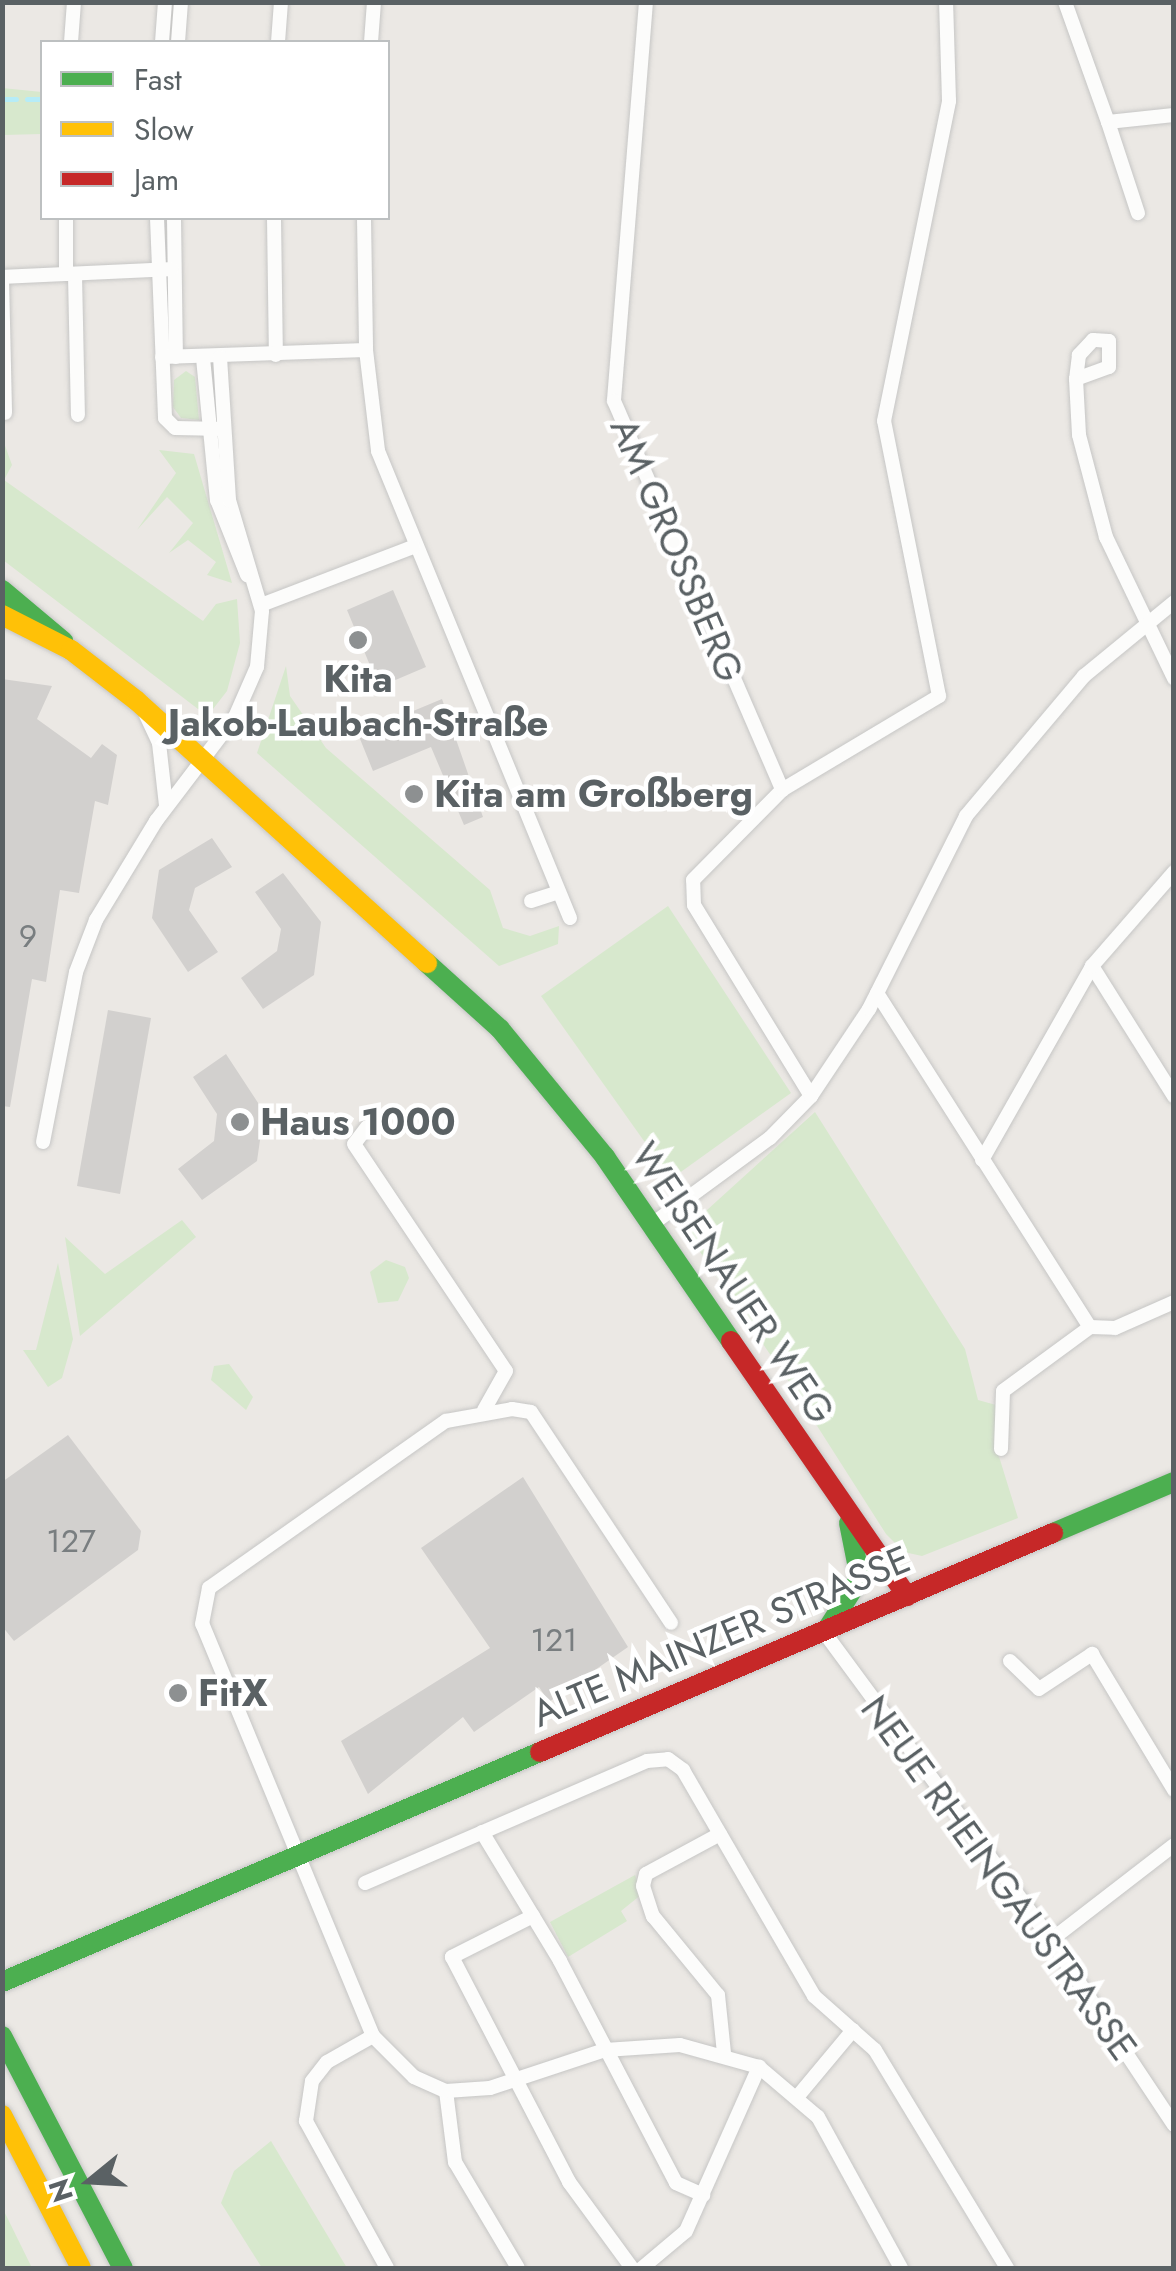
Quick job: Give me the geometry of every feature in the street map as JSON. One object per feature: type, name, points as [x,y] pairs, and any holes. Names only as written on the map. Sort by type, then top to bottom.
[{"type":"main road","points":[[2,590],[71,650]]},
{"type":"main road","points":[[2,615],[71,650]]},
{"type":"main road","name":"WEISENAUER WEG","points":[[71,650],[202,757],[490,1019],[559,1096],[907,1596]]},
{"type":"main road","name":"ALTE MAINZER STRASSE","points":[[9,1979],[294,1852],[1174,1482]]},
{"type":"main road","points":[[824,1632],[860,1578],[842,1503]]},
{"type":"main road","points":[[2,2036],[123,2268]]},
{"type":"main road","points":[[2,2115],[81,2268]]},
{"type":"street","points":[[70,40],[74,2]]},
{"type":"street","points":[[162,40],[166,2]]},
{"type":"street","points":[[178,40],[181,2]]},
{"type":"street","points":[[278,40],[281,2]]},
{"type":"street","points":[[371,40],[374,2]]},
{"type":"street","name":"AM GROSSBERG","points":[[646,2],[614,400],[782,790]]},
{"type":"street","points":[[811,1096],[694,905],[697,872],[782,790],[939,696],[884,421],[949,101],[946,2]]},
{"type":"street","points":[[1065,2],[1138,213]]},
{"type":"street","points":[[1108,122],[1174,115]]},
{"type":"street","points":[[66,220],[78,416]]},
{"type":"street","points":[[157,220],[165,269],[167,422],[224,430]]},
{"type":"street","points":[[165,269],[174,220]]},
{"type":"street","points":[[274,220],[276,355]]},
{"type":"street","points":[[364,220],[366,350],[378,451],[412,547],[570,918]]},
{"type":"street","points":[[6,413],[2,278],[165,269]]},
{"type":"street","points":[[169,357],[366,350]]},
{"type":"street","points":[[43,1142],[76,972],[121,872],[251,687],[260,605],[229,500],[220,357]]},
{"type":"street","points":[[203,358],[207,429],[221,517],[255,586]]},
{"type":"street","points":[[1076,379],[1088,478],[1144,622],[1174,678]]},
{"type":"street","points":[[260,605],[412,547]]},
{"type":"street","points":[[652,1225],[770,1138],[811,1096],[877,993],[966,816],[1027,735],[1144,622],[1174,602]]},
{"type":"street","points":[[137,701],[159,743],[166,806]]},
{"type":"street","points":[[982,1160],[1092,966],[1174,872]]},
{"type":"street","points":[[531,902],[559,892]]},
{"type":"street","points":[[1092,966],[1174,1096]]},
{"type":"street","points":[[877,993],[1090,1327]]},
{"type":"street","points":[[367,1128],[354,1144],[506,1371],[484,1410]]},
{"type":"street","points":[[1000,1449],[1003,1391],[1090,1327],[1115,1328],[1174,1302]]},
{"type":"street","name":"ALTE MAINZER STRASSE","points":[[294,1852],[202,1624],[203,1600],[223,1575],[446,1421],[484,1410],[530,1412],[671,1623]]},
{"type":"street","name":"NEUE RHEINGAUSTRASSE","points":[[824,1632],[1051,1940],[1174,2125]]},
{"type":"street","points":[[1010,1661],[1039,1690],[1092,1654],[1174,1790]]},
{"type":"street","points":[[365,1883],[647,1760],[668,1759],[720,1834],[814,1996],[876,2050],[1007,2268]]},
{"type":"street","points":[[482,1832],[533,1916],[676,2183],[703,2195]]},
{"type":"street","points":[[720,1834],[646,1874],[643,1886],[654,1916],[718,1995],[724,2053]]},
{"type":"street","points":[[1051,1940],[1174,1845]]},
{"type":"street","points":[[294,1852],[372,2036],[414,2078],[446,2091],[519,2078],[606,2050],[680,2046],[724,2053],[759,2067],[798,2096],[842,2154],[901,2268]]},
{"type":"street","points":[[533,1916],[452,1957],[519,2078],[569,2182],[632,2268]]},
{"type":"street","points":[[798,2096],[853,2030]]},
{"type":"street","points":[[372,2036],[327,2062],[312,2081],[306,2120],[387,2268]]},
{"type":"street","points":[[642,2268],[680,2241],[759,2067]]},
{"type":"street","points":[[446,2091],[455,2162],[518,2268]]},
{"type":"green space","points":[[2,88],[40,92],[40,134],[3,135]]},
{"type":"green space","points":[[186,371],[195,377],[199,420],[181,418],[173,407],[174,380]]},
{"type":"green space","points":[[3,440],[12,465],[4,480],[203,621],[216,604],[237,599],[240,643],[227,691],[213,709],[198,709],[3,560]]},
{"type":"green space","points":[[159,450],[194,454],[232,583],[207,575],[216,562],[188,540],[169,553],[193,523],[167,497],[137,530],[176,473]]},
{"type":"green space","points":[[286,666],[290,696],[326,748],[490,890],[503,928],[530,936],[559,926],[558,944],[499,966],[257,753]]},
{"type":"green space","points":[[668,906],[791,1093],[671,1179],[541,996]]},
{"type":"green space","points":[[815,1112],[965,1349],[978,1400],[996,1405],[997,1450],[1018,1518],[922,1556],[904,1552],[886,1534],[784,1374],[790,1369],[784,1361],[778,1366],[685,1230]]},
{"type":"green space","points":[[182,1220],[196,1237],[80,1336],[65,1237],[105,1274]]},
{"type":"green space","points":[[386,1260],[405,1267],[409,1278],[398,1301],[378,1303],[370,1272]]},
{"type":"green space","points":[[58,1263],[73,1339],[62,1378],[48,1387],[23,1350],[36,1350]]},
{"type":"green space","points":[[229,1364],[253,1397],[246,1410],[211,1380],[214,1366]]},
{"type":"green space","points":[[635,1875],[642,1894],[621,1911],[627,1921],[568,1957],[550,1922]]},
{"type":"green space","points":[[271,2141],[347,2268],[262,2268],[221,2203],[234,2171]]},
{"type":"green space","points":[[3,2209],[32,2268],[3,2268]]},
{"type":"building","name":"Kita Jakob-Laubach-Straße","points":[[393,590],[426,667],[379,687],[347,610]]},
{"type":"building","points":[[2,679],[52,686],[37,719],[91,758],[102,744],[117,755],[108,805],[95,801],[79,893],[60,890],[46,982],[32,979],[10,1107],[2,1106]]},
{"type":"building","points":[[442,699],[483,817],[464,825],[431,747],[373,771],[358,734]]},
{"type":"building","points":[[212,838],[232,867],[195,888],[189,910],[218,952],[188,972],[152,918],[159,870]]},
{"type":"building","points":[[283,873],[321,922],[314,975],[263,1009],[241,978],[277,951],[281,929],[255,892]]},
{"type":"building","points":[[108,1010],[151,1018],[120,1194],[77,1186]]},
{"type":"building","name":"Haus 1000","points":[[226,1054],[264,1112],[257,1161],[202,1200],[178,1169],[214,1141],[217,1114],[193,1077]]},
{"type":"building","points":[[68,1435],[141,1531],[138,1550],[14,1641],[2,1626],[2,1482]]},
{"type":"building","points":[[523,1477],[628,1647],[549,1702],[539,1687],[474,1732],[463,1717],[368,1794],[341,1741],[490,1648],[421,1548]]},
{"type":"waterway","points":[[2,99],[16,99]]},
{"type":"waterway","points":[[27,99],[40,99]]},
{"type":"traffic: fast","points":[[2,590],[63,641]]},
{"type":"traffic: fast","points":[[427,963],[500,1029],[605,1157],[731,1341]]},
{"type":"traffic: fast","points":[[1053,1533],[1174,1482]]},
{"type":"traffic: fast","points":[[828,1628],[860,1578],[849,1523]]},
{"type":"traffic: fast","points":[[2,1982],[540,1752]]},
{"type":"traffic: fast","points":[[2,2036],[123,2268]]},
{"type":"traffic: slow","points":[[2,615],[71,650],[137,701],[427,963]]},
{"type":"traffic: slow","points":[[2,2115],[81,2268]]},
{"type":"traffic: jam","points":[[731,1341],[907,1596]]},
{"type":"traffic: jam","points":[[540,1752],[1053,1533]]},
{"type":"place","name":"Kita Jakob-Laubach-Straße","points":[[358,640]]},
{"type":"place","name":"Kita am Großberg","points":[[414,794]]},
{"type":"place","name":"Haus 1000","points":[[240,1122]]},
{"type":"place","name":"FitX","points":[[178,1693]]}]
